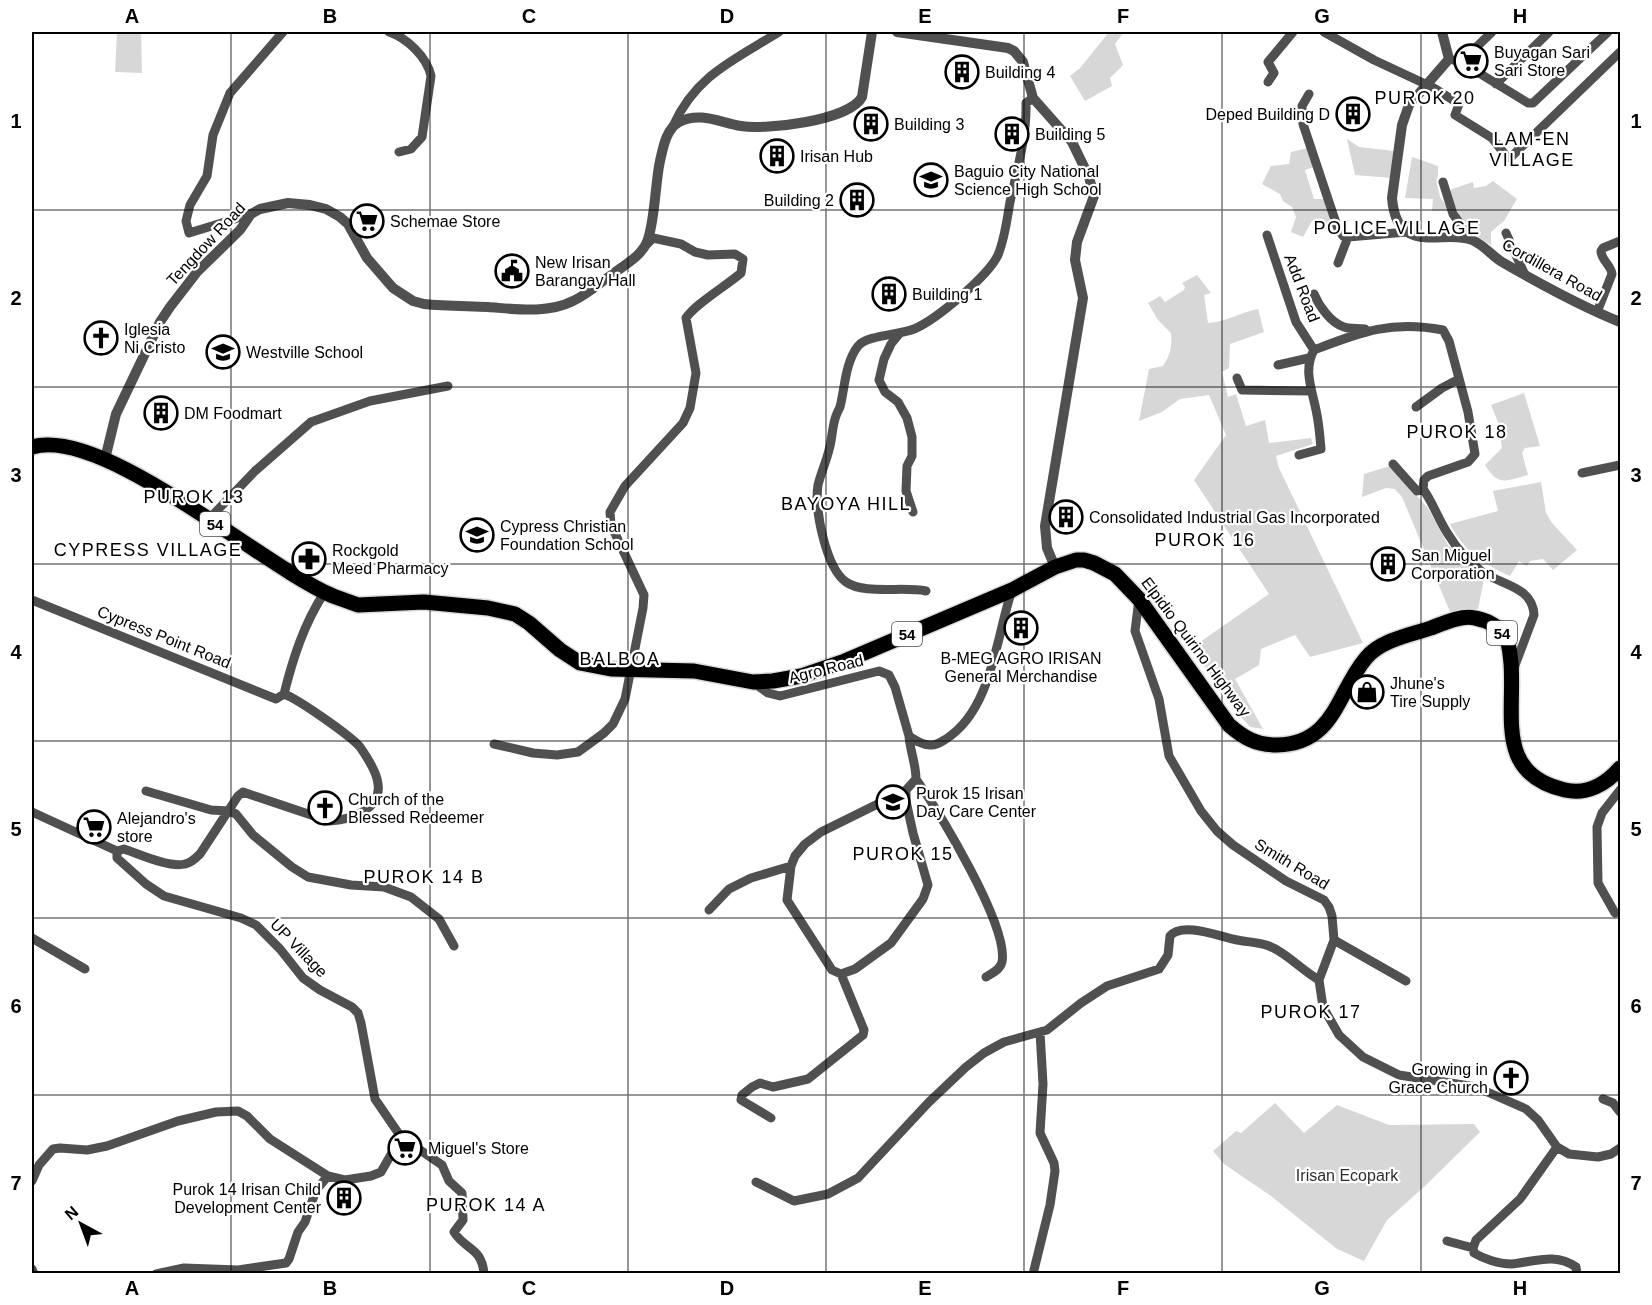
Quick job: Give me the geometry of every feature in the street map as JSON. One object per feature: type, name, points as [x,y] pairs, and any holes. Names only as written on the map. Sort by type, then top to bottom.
[{"type":"highway","name":"Elpidio Quirino Highway","points":[[32,447],[67,446],[105,459],[163,491],[324,593],[358,605],[424,602],[488,608],[515,614],[580,663],[611,669],[694,671],[753,682],[801,676],[845,661],[1012,590],[1055,567],[1077,560],[1094,563],[1115,574],[1139,599],[1228,725],[1241,736],[1260,744],[1292,744],[1323,726],[1366,658],[1382,645],[1451,621],[1470,617],[1491,623],[1506,637],[1512,673],[1510,727],[1519,761],[1527,771],[1545,783],[1566,790],[1582,791],[1595,788],[1608,780],[1620,768]]},
{"type":"street","points":[[251,214],[189,232],[186,221],[190,205],[207,176],[213,135],[230,93],[283,32]]},
{"type":"street","points":[[389,32],[396,34],[412,46],[429,67],[431,76],[422,137],[411,149],[399,152]]},
{"type":"street","points":[[646,245],[662,151],[682,109],[700,84],[728,63],[779,32]]},
{"type":"street","points":[[672,129],[681,121],[695,118],[706,118],[743,127],[784,125],[823,118],[849,108],[857,104],[862,97],[872,32]]},
{"type":"street","points":[[897,32],[1008,48],[1014,51],[1023,62],[1034,98],[1072,142],[1089,177],[1094,195],[1077,242],[1075,260],[1083,298],[1045,526],[1047,548],[1055,567]]},
{"type":"street","points":[[1268,82],[1274,72],[1268,62],[1293,32]]},
{"type":"street","points":[[1324,32],[1425,86],[1434,88],[1459,104],[1455,115],[1492,138],[1506,157],[1510,158],[1620,52]]},
{"type":"street","points":[[1442,32],[1449,59]]},
{"type":"street","points":[[1461,62],[1492,32]]},
{"type":"street","points":[[1496,84],[1550,32]]},
{"type":"street","points":[[1449,59],[1461,62],[1528,104],[1533,103],[1608,32]]},
{"type":"street","points":[[1407,232],[1392,209],[1402,125],[1408,105],[1449,59]]},
{"type":"street","points":[[1309,94],[1302,106],[1301,116],[1334,221],[1343,236],[1407,232],[1420,237],[1471,239]]},
{"type":"street","points":[[926,591],[911,587],[884,590],[861,588],[846,583],[830,563],[819,506],[818,487],[829,450],[845,375],[859,346],[865,341],[914,329],[934,319],[985,273],[997,257],[1003,240],[1018,166],[1026,104],[1034,98]]},
{"type":"street","name":"Cordillera Road","points":[[1443,182],[1453,214],[1471,239],[1498,260],[1596,312],[1620,322]]},
{"type":"street","name":"Tengdow Road","points":[[105,459],[116,414],[160,322],[186,286],[240,231],[251,214],[269,206],[288,203],[310,205],[326,209],[340,217],[348,224],[367,258],[393,288],[412,301],[435,305],[510,310],[559,306],[574,301],[638,255],[646,245]]},
{"type":"street","points":[[1506,233],[1525,274]]},
{"type":"street","name":"Add Road","points":[[1267,235],[1296,322],[1312,354]]},
{"type":"street","points":[[1338,263],[1348,237]]},
{"type":"street","points":[[494,744],[533,753],[557,755],[578,752],[591,744],[613,724],[625,699],[644,595],[611,525],[610,512],[625,486],[683,423],[690,408],[696,373],[686,318],[691,310],[741,273],[743,259],[735,254],[708,255],[695,252],[681,244],[653,238],[646,245]]},
{"type":"street","points":[[1596,312],[1612,274],[1608,264],[1601,256],[1601,251],[1620,241]]},
{"type":"street","name":"Add Road","points":[[1314,294],[1324,310],[1344,327],[1370,329],[1395,326],[1443,330],[1449,341],[1468,412],[1475,454],[1468,462],[1428,476],[1424,480],[1423,489]]},
{"type":"street","name":"Add Road","points":[[1278,365],[1312,354],[1370,329]]},
{"type":"street","points":[[900,333],[888,352],[879,380],[885,392],[898,402],[907,418],[912,456],[907,466],[906,491],[912,512]]},
{"type":"street","points":[[1299,454],[1321,449],[1317,414],[1307,371],[1312,354]]},
{"type":"street","points":[[1237,378],[1242,390],[1311,391]]},
{"type":"street","points":[[1416,407],[1435,392],[1459,379]]},
{"type":"street","points":[[208,520],[255,471],[312,422],[370,401],[448,386]]},
{"type":"street","points":[[1393,464],[1418,492],[1423,489],[1450,538],[1465,556],[1482,572],[1516,587],[1534,606],[1534,615],[1512,673]]},
{"type":"street","points":[[1582,473],[1620,465]]},
{"type":"street","points":[[909,736],[929,746],[936,745],[956,733],[974,711],[985,686],[1012,590]]},
{"type":"street","points":[[32,812],[117,851],[124,849],[172,864],[186,864],[201,854],[243,792],[308,816],[329,821],[338,821],[369,808],[378,794],[379,783],[358,745],[302,703],[284,694],[295,651],[324,593]]},
{"type":"street","name":"Smith Road","points":[[1139,599],[1135,631],[1159,699],[1169,756],[1201,811],[1217,831],[1270,870],[1324,900],[1332,916],[1334,940],[1319,980]]},
{"type":"street","name":"Cypress Point Road","points":[[32,600],[276,699],[284,694]]},
{"type":"street","name":"Agro Road","points":[[753,682],[768,693],[780,696],[879,671],[889,675],[895,687],[909,736]]},
{"type":"street","points":[[909,736],[916,779],[985,897],[1003,947],[1002,964],[986,977]]},
{"type":"street","points":[[906,790],[913,833],[928,885],[923,899],[891,944],[855,969],[841,974],[832,970],[787,900],[791,866],[795,856],[805,844],[821,832],[906,790],[916,779]]},
{"type":"street","points":[[1615,913],[1598,883],[1597,827],[1602,813],[1620,790]]},
{"type":"street","points":[[146,791],[212,810],[229,811],[243,821],[253,835],[308,877],[343,884],[384,887],[411,897],[439,918],[454,946]]},
{"type":"street","name":"UP Village","points":[[117,851],[117,858],[129,870],[164,896],[241,918],[256,925],[280,949],[303,978],[335,1000],[352,1006],[358,1013],[361,1023],[375,1099],[401,1137]]},
{"type":"street","points":[[709,910],[736,885],[791,866]]},
{"type":"street","points":[[756,1182],[794,1201],[811,1199],[843,1187],[868,1169],[929,1102],[984,1053],[1004,1042],[1040,1032],[1056,1024],[1081,1003],[1107,986],[1159,969],[1168,955],[1170,936],[1179,930],[1208,932],[1236,940],[1266,944],[1319,980],[1323,1007],[1339,1035],[1363,1057],[1399,1075],[1470,1085],[1526,1109],[1538,1120],[1557,1147],[1569,1154],[1598,1157],[1611,1154],[1620,1148]]},
{"type":"street","points":[[32,938],[85,969]]},
{"type":"street","points":[[1334,940],[1406,981]]},
{"type":"street","points":[[771,1118],[741,1100],[742,1095],[760,1083],[773,1086],[808,1079],[863,1035],[864,1030],[841,974]]},
{"type":"street","points":[[1032,1274],[1050,1205],[1054,1171],[1053,1163],[1040,1133],[1044,1084],[1040,1032]]},
{"type":"street","points":[[1603,1099],[1613,1103],[1620,1112]]},
{"type":"street","points":[[32,1180],[39,1165],[53,1149],[95,1149],[178,1121],[216,1112],[238,1111],[247,1116],[270,1139],[328,1176],[345,1180],[381,1172],[401,1137],[442,1165],[449,1180],[462,1193],[463,1220],[454,1232],[479,1256],[483,1264],[483,1274]]},
{"type":"street","points":[[1557,1147],[1520,1199],[1476,1240],[1473,1248],[1474,1253],[1486,1259],[1508,1264],[1547,1258],[1567,1261],[1576,1267],[1577,1274]]},
{"type":"street","points":[[156,1274],[184,1268],[238,1270],[286,1263],[298,1232],[305,1222],[316,1190],[328,1176]]},
{"type":"street","points":[[1447,1241],[1473,1248]]},
{"type":"street","points":[[32,1269],[34,1274]]},
{"type":"green space","points":[[117,32],[141,32],[142,73],[115,72]]},
{"type":"green space","points":[[1109,32],[1124,32],[1115,44],[1123,65],[1110,78],[1112,86],[1085,101],[1070,76],[1080,68]]},
{"type":"green space","points":[[1347,139],[1359,147],[1394,151],[1391,178],[1355,175]]},
{"type":"green space","points":[[1308,148],[1314,167],[1305,170],[1314,199],[1324,199],[1331,224],[1312,221],[1303,237],[1291,232],[1296,217],[1292,207],[1283,201],[1280,194],[1262,184],[1271,166],[1289,164],[1291,152]]},
{"type":"green space","points":[[1412,157],[1438,166],[1436,180],[1440,197],[1450,211],[1432,211],[1433,199],[1405,198]]},
{"type":"green space","points":[[1493,181],[1517,199],[1504,221],[1491,232],[1491,245],[1475,235],[1465,224],[1449,193],[1452,189],[1473,182],[1474,188],[1486,186]]},
{"type":"green space","points":[[1197,275],[1211,293],[1204,295],[1208,323],[1258,309],[1264,332],[1230,344],[1229,368],[1222,372],[1228,397],[1236,394],[1246,426],[1265,420],[1269,443],[1311,438],[1313,444],[1276,456],[1279,468],[1363,643],[1310,657],[1295,635],[1261,649],[1259,665],[1235,679],[1263,729],[1250,727],[1190,649],[1269,594],[1194,480],[1226,435],[1209,395],[1180,399],[1162,412],[1139,421],[1149,369],[1163,366],[1171,346],[1171,333],[1158,320],[1148,303],[1160,296],[1165,302],[1184,290],[1182,283]]},
{"type":"green space","points":[[1524,393],[1540,446],[1525,448],[1522,453],[1528,475],[1503,481],[1494,477],[1485,465],[1502,448],[1498,422],[1491,405]]},
{"type":"green space","points":[[1390,466],[1428,508],[1448,545],[1475,573],[1484,579],[1478,609],[1450,612],[1402,497],[1395,489],[1386,488],[1362,497],[1364,474]]},
{"type":"green space","points":[[1541,482],[1546,513],[1552,523],[1577,550],[1553,570],[1543,559],[1530,561],[1527,566],[1519,561],[1510,576],[1475,556],[1461,542],[1450,524],[1498,511],[1493,491]]},
{"type":"green space","name":"Irisan Ecopark","points":[[1275,1103],[1304,1133],[1337,1105],[1389,1125],[1474,1124],[1480,1132],[1387,1220],[1364,1261],[1337,1249],[1271,1196],[1224,1164],[1213,1151],[1236,1131],[1241,1133]]},
{"type":"place","name":"Buyagan Sari Sari Store","points":[[1471,61]]},
{"type":"place","name":"Building 4","points":[[962,72]]},
{"type":"place","name":"Deped Building D","points":[[1353,114]]},
{"type":"place","name":"Building 3","points":[[871,124]]},
{"type":"place","name":"Building 5","points":[[1012,134]]},
{"type":"place","name":"Irisan Hub","points":[[777,156]]},
{"type":"place","name":"Baguio City National Science High School","points":[[931,180]]},
{"type":"place","name":"Building 2","points":[[857,200]]},
{"type":"place","name":"Schemae Store","points":[[367,221]]},
{"type":"place","name":"New Irisan Barangay Hall","points":[[512,271]]},
{"type":"place","name":"Building 1","points":[[889,294]]},
{"type":"place","name":"Iglesia Ni Cristo","points":[[101,338]]},
{"type":"place","name":"Westville School","points":[[223,352]]},
{"type":"place","name":"DM Foodmart","points":[[161,413]]},
{"type":"place","name":"Consolidated Industrial Gas Incorporated","points":[[1066,517]]},
{"type":"place","name":"Cypress Christian Foundation School","points":[[477,535]]},
{"type":"place","name":"Rockgold Meed Pharmacy","points":[[309,559]]},
{"type":"place","name":"San Miguel Corporation","points":[[1388,564]]},
{"type":"place","name":"B-MEG AGRO IRISAN General Merchandise","points":[[1021,628]]},
{"type":"place","name":"Jhune's Tire Supply","points":[[1367,692]]},
{"type":"place","name":"Purok 15 Irisan Day Care Center","points":[[893,802]]},
{"type":"place","name":"Church of the Blessed Redeemer","points":[[325,808]]},
{"type":"place","name":"Alejandro's store","points":[[94,827]]},
{"type":"place","name":"Growing in Grace Church","points":[[1511,1078]]},
{"type":"place","name":"Miguel's Store","points":[[405,1148]]},
{"type":"place","name":"Purok 14 Irisan Child Development Center","points":[[344,1198]]},
{"type":"district","name":"PUROK 20","points":[[1425,98]]},
{"type":"district","name":"LAM-EN VILLAGE","points":[[1532,149]]},
{"type":"district","name":"POLICE VILLAGE","points":[[1397,228]]},
{"type":"district","name":"PUROK 18","points":[[1457,432]]},
{"type":"district","name":"PUROK 13","points":[[194,497]]},
{"type":"district","name":"BAYOYA HILL","points":[[846,504]]},
{"type":"district","name":"PUROK 16","points":[[1205,540]]},
{"type":"district","name":"CYPRESS VILLAGE","points":[[148,550]]},
{"type":"district","name":"BALBOA","points":[[620,659]]},
{"type":"district","name":"PUROK 15","points":[[903,854]]},
{"type":"district","name":"PUROK 14 B","points":[[424,877]]},
{"type":"district","name":"PUROK 17","points":[[1311,1012]]},
{"type":"district","name":"PUROK 14 A","points":[[486,1205]]}]
